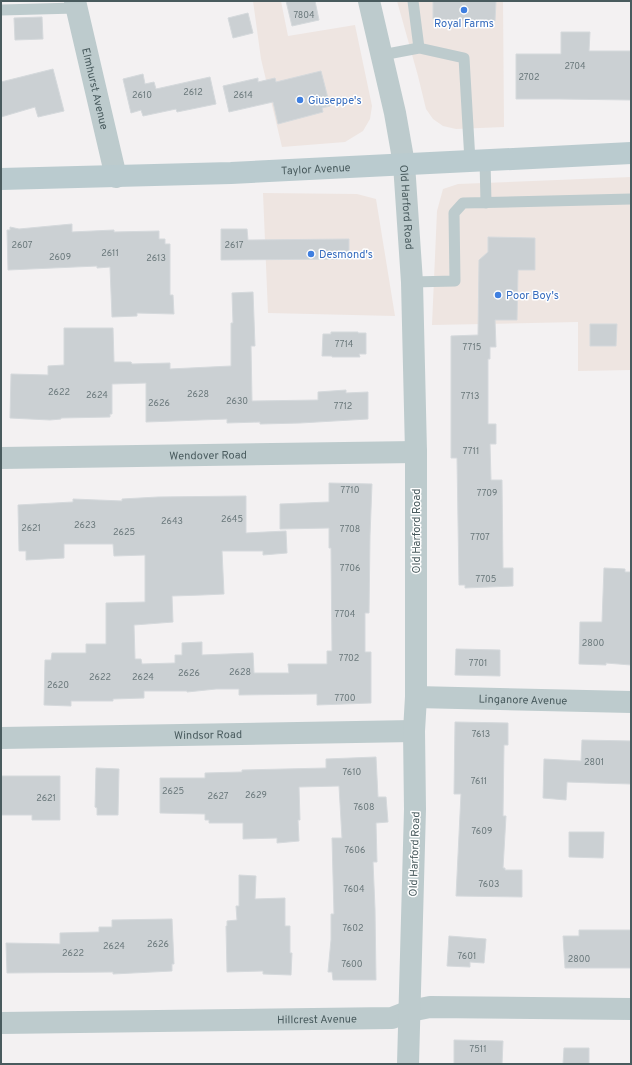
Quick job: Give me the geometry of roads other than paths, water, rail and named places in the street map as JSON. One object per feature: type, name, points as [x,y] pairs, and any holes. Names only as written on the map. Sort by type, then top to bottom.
[{"type":"main road","name":"Taylor Avenue","points":[[1,179],[230,173],[631,153]]},
{"type":"street","name":"Old Harford Road","points":[[369,1],[395,113],[404,164],[412,282],[416,452],[416,697],[414,731],[416,810],[408,1064]]},
{"type":"street","name":"Elmhurst Avenue","points":[[76,5],[116,177]]},
{"type":"street","name":"Wendover Road","points":[[1,458],[416,452]]},
{"type":"street","name":"Linganore Avenue","points":[[416,697],[631,702]]},
{"type":"street","name":"Windsor Road","points":[[1,738],[414,731]]},
{"type":"street","name":"Hillcrest Avenue","points":[[1,1023],[392,1018],[410,1011],[430,1007],[631,1009]]},
{"type":"lane","points":[[413,1],[419,48]]},
{"type":"lane","points":[[1,10],[76,5]]},
{"type":"lane","points":[[382,55],[419,48],[464,58],[477,160],[486,203]]},
{"type":"lane","points":[[412,282],[455,281],[454,212],[463,203],[631,199]]},
{"type":"place","name":"Royal Farms","points":[[464,10]]},
{"type":"place","name":"Giuseppe's","points":[[300,100]]},
{"type":"place","name":"Desmond's","points":[[311,254]]},
{"type":"place","name":"Poor Boy's","points":[[498,295]]}]
